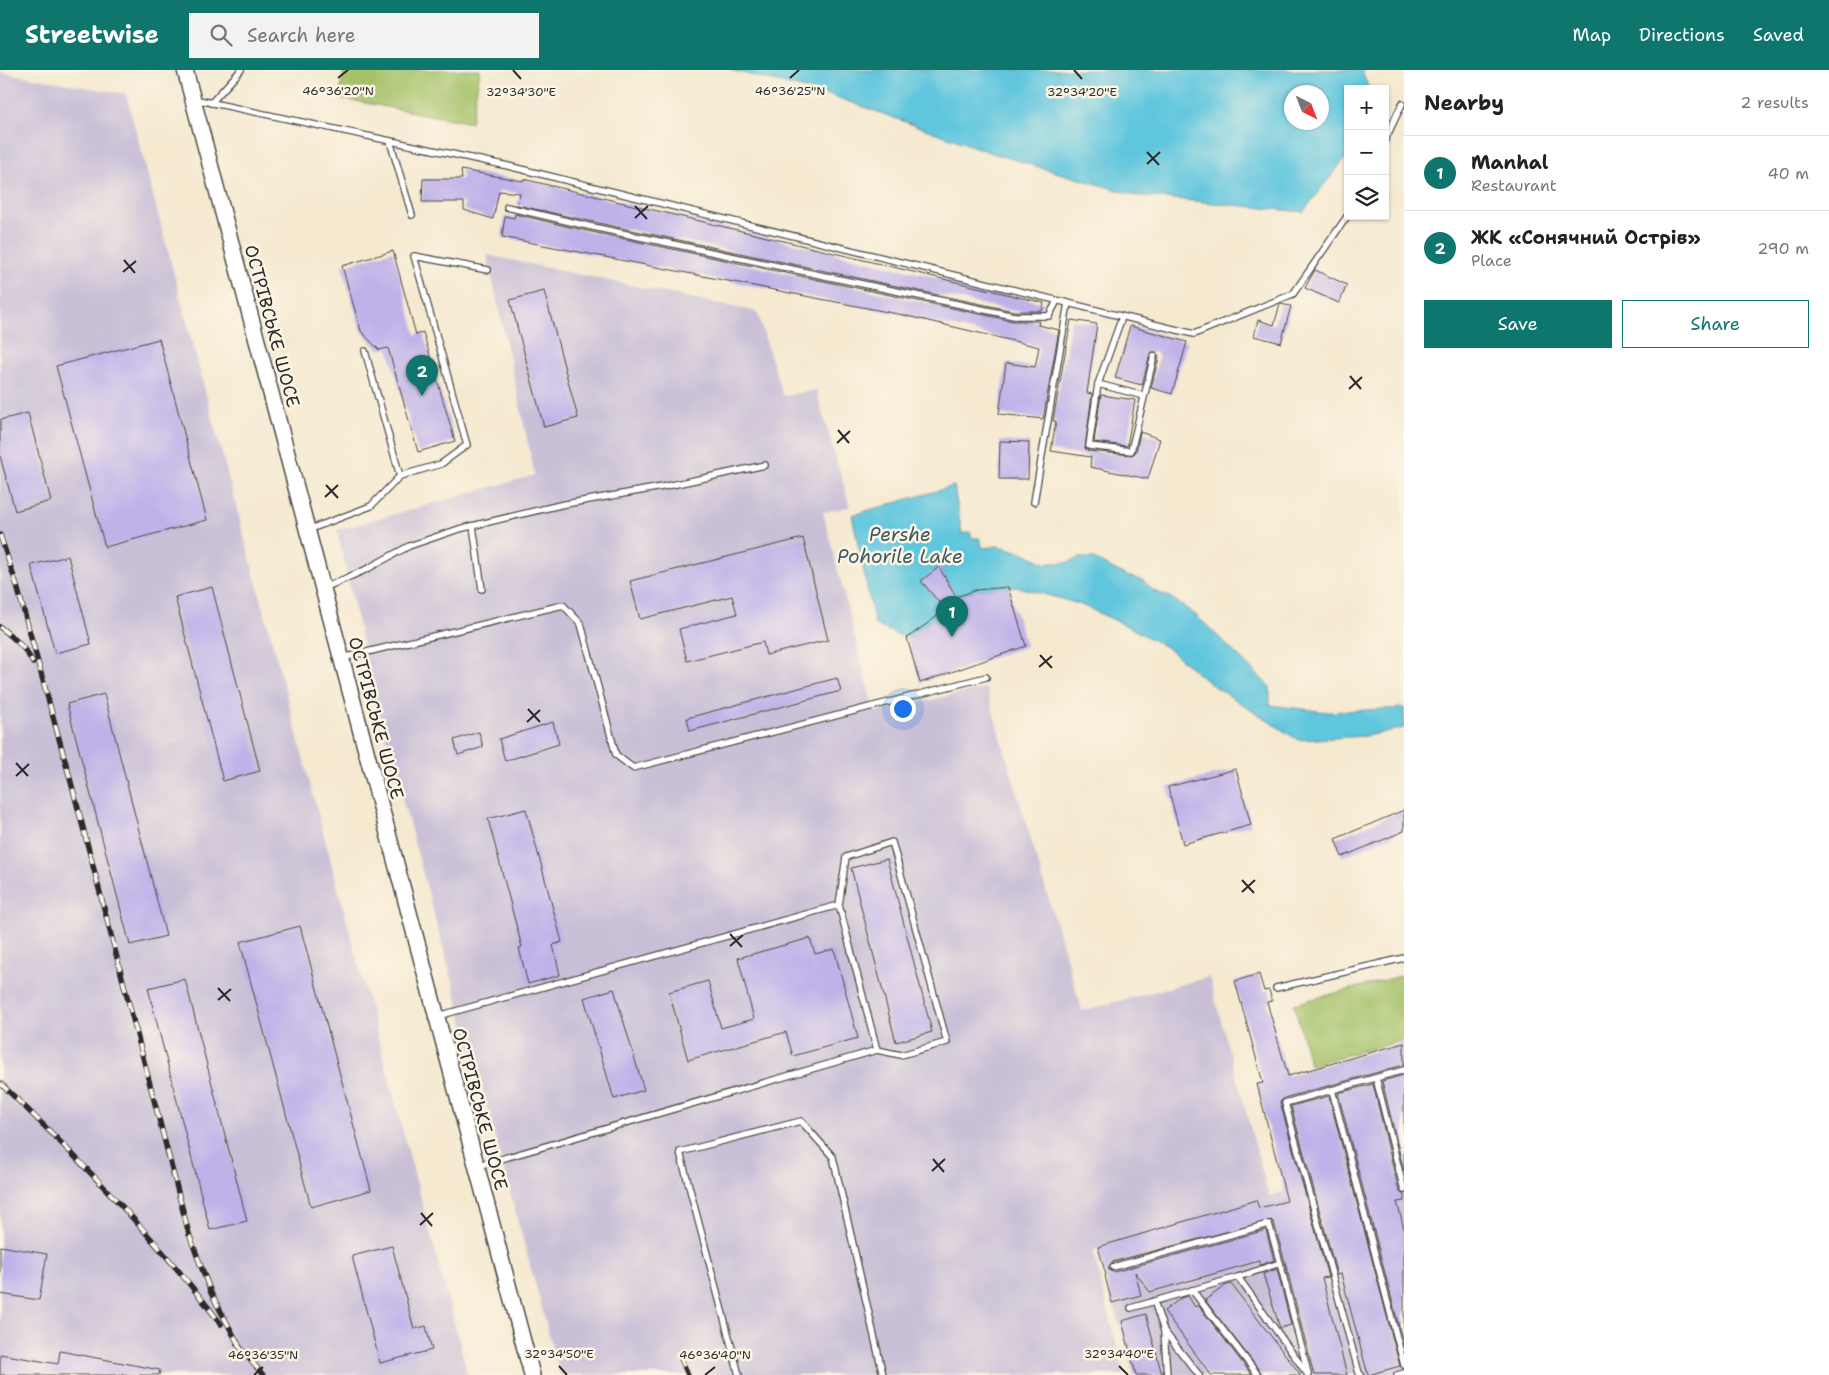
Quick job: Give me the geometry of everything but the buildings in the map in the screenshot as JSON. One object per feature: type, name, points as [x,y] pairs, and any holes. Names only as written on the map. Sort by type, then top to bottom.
[{"type":"street","name":"ОСТРІВСЬКЕ ШОСЕ","points":[[185,70],[532,1375]]},
{"type":"lane","points":[[211,103],[241,70]]},
{"type":"lane","points":[[192,99],[508,166],[1194,334],[1293,294],[1345,220]]},
{"type":"lane","points":[[1389,132],[1402,104]]},
{"type":"lane","points":[[390,141],[412,215]]},
{"type":"lane","points":[[507,207],[588,226],[1014,316],[1049,316],[1057,301]]},
{"type":"lane","points":[[307,530],[371,506],[400,476],[441,464],[467,445],[414,256],[488,270]]},
{"type":"lane","points":[[1034,502],[1068,304]]},
{"type":"lane","points":[[1122,316],[1098,384],[1089,446],[1131,451],[1154,356]]},
{"type":"lane","points":[[365,351],[400,476]]},
{"type":"lane","points":[[1098,384],[1144,396]]},
{"type":"lane","points":[[322,588],[365,570],[409,546],[473,526],[560,505],[662,487],[765,465]]},
{"type":"lane","points":[[473,526],[482,589]]},
{"type":"lane","points":[[341,659],[563,604],[581,624],[616,755],[633,768],[986,678]]},
{"type":"lane","points":[[476,1166],[877,1050],[901,1055],[947,1042],[892,842],[846,857],[839,906],[877,1050]]},
{"type":"lane","points":[[436,1016],[839,906]]},
{"type":"lane","points":[[1276,988],[1404,958]]},
{"type":"lane","points":[[1361,1375],[1285,1103],[1404,1070]]},
{"type":"lane","points":[[1376,1078],[1404,1190]]},
{"type":"lane","points":[[1332,1090],[1404,1365]]},
{"type":"lane","points":[[739,1375],[680,1152],[801,1121],[833,1157],[883,1375]]},
{"type":"lane","points":[[1113,1267],[1269,1224],[1308,1375]]},
{"type":"lane","points":[[1130,1308],[1280,1263]]},
{"type":"lane","points":[[1238,1277],[1308,1375]]},
{"type":"lane","points":[[1192,1290],[1258,1375]]},
{"type":"lane","points":[[1154,1301],[1164,1331],[1168,1375]]},
{"type":"lane","points":[[1164,1331],[1200,1375]]},
{"type":"lane","points":[[1397,1375],[1404,1373]]},
{"type":"shaded area","points":[[0,72],[126,94],[468,1375],[0,1375]]},
{"type":"shaded area","points":[[487,255],[757,312],[783,396],[816,390],[850,507],[823,512],[874,712],[986,688],[1082,1011],[1209,977],[1269,1196],[1285,1191],[1257,1084],[1404,1043],[1404,1375],[1134,1375],[1098,1249],[1093,1251],[1124,1375],[560,1375],[373,691],[337,530],[535,475]]},
{"type":"green space","points":[[344,70],[480,70],[471,123],[339,98]]},
{"type":"green space","points":[[1404,975],[1404,1040],[1310,1065],[1294,1004]]},
{"type":"water","points":[[730,70],[1362,70],[1368,85],[1344,85],[1344,159],[1303,212],[1134,195],[995,154],[833,96]]},
{"type":"water","name":"Pershe Pohorile Lake","points":[[954,486],[962,534],[970,532],[972,538],[979,538],[983,548],[999,546],[1027,554],[1044,563],[1066,563],[1079,558],[1092,558],[1127,576],[1144,581],[1154,591],[1170,597],[1197,616],[1270,687],[1270,705],[1327,712],[1404,708],[1404,728],[1366,736],[1298,740],[1208,682],[1166,647],[1123,624],[1079,604],[1018,587],[976,590],[956,597],[939,567],[922,582],[944,608],[935,618],[907,638],[875,625],[852,515]]},
{"type":"railway","points":[[0,535],[17,586],[74,793],[189,1234],[211,1293],[241,1349]]},
{"type":"railway","points":[[0,627],[19,643],[33,663]]},
{"type":"railway","points":[[0,1083],[59,1140],[143,1229],[221,1324]]},
{"type":"railway","points":[[237,1344],[263,1375]]},
{"type":"railway","points":[[680,1356],[688,1375]]},
{"type":"place","name":"ЖК «Сонячний Острів»","points":[[422,396]]},
{"type":"place","name":"Manhal","points":[[952,637]]}]
